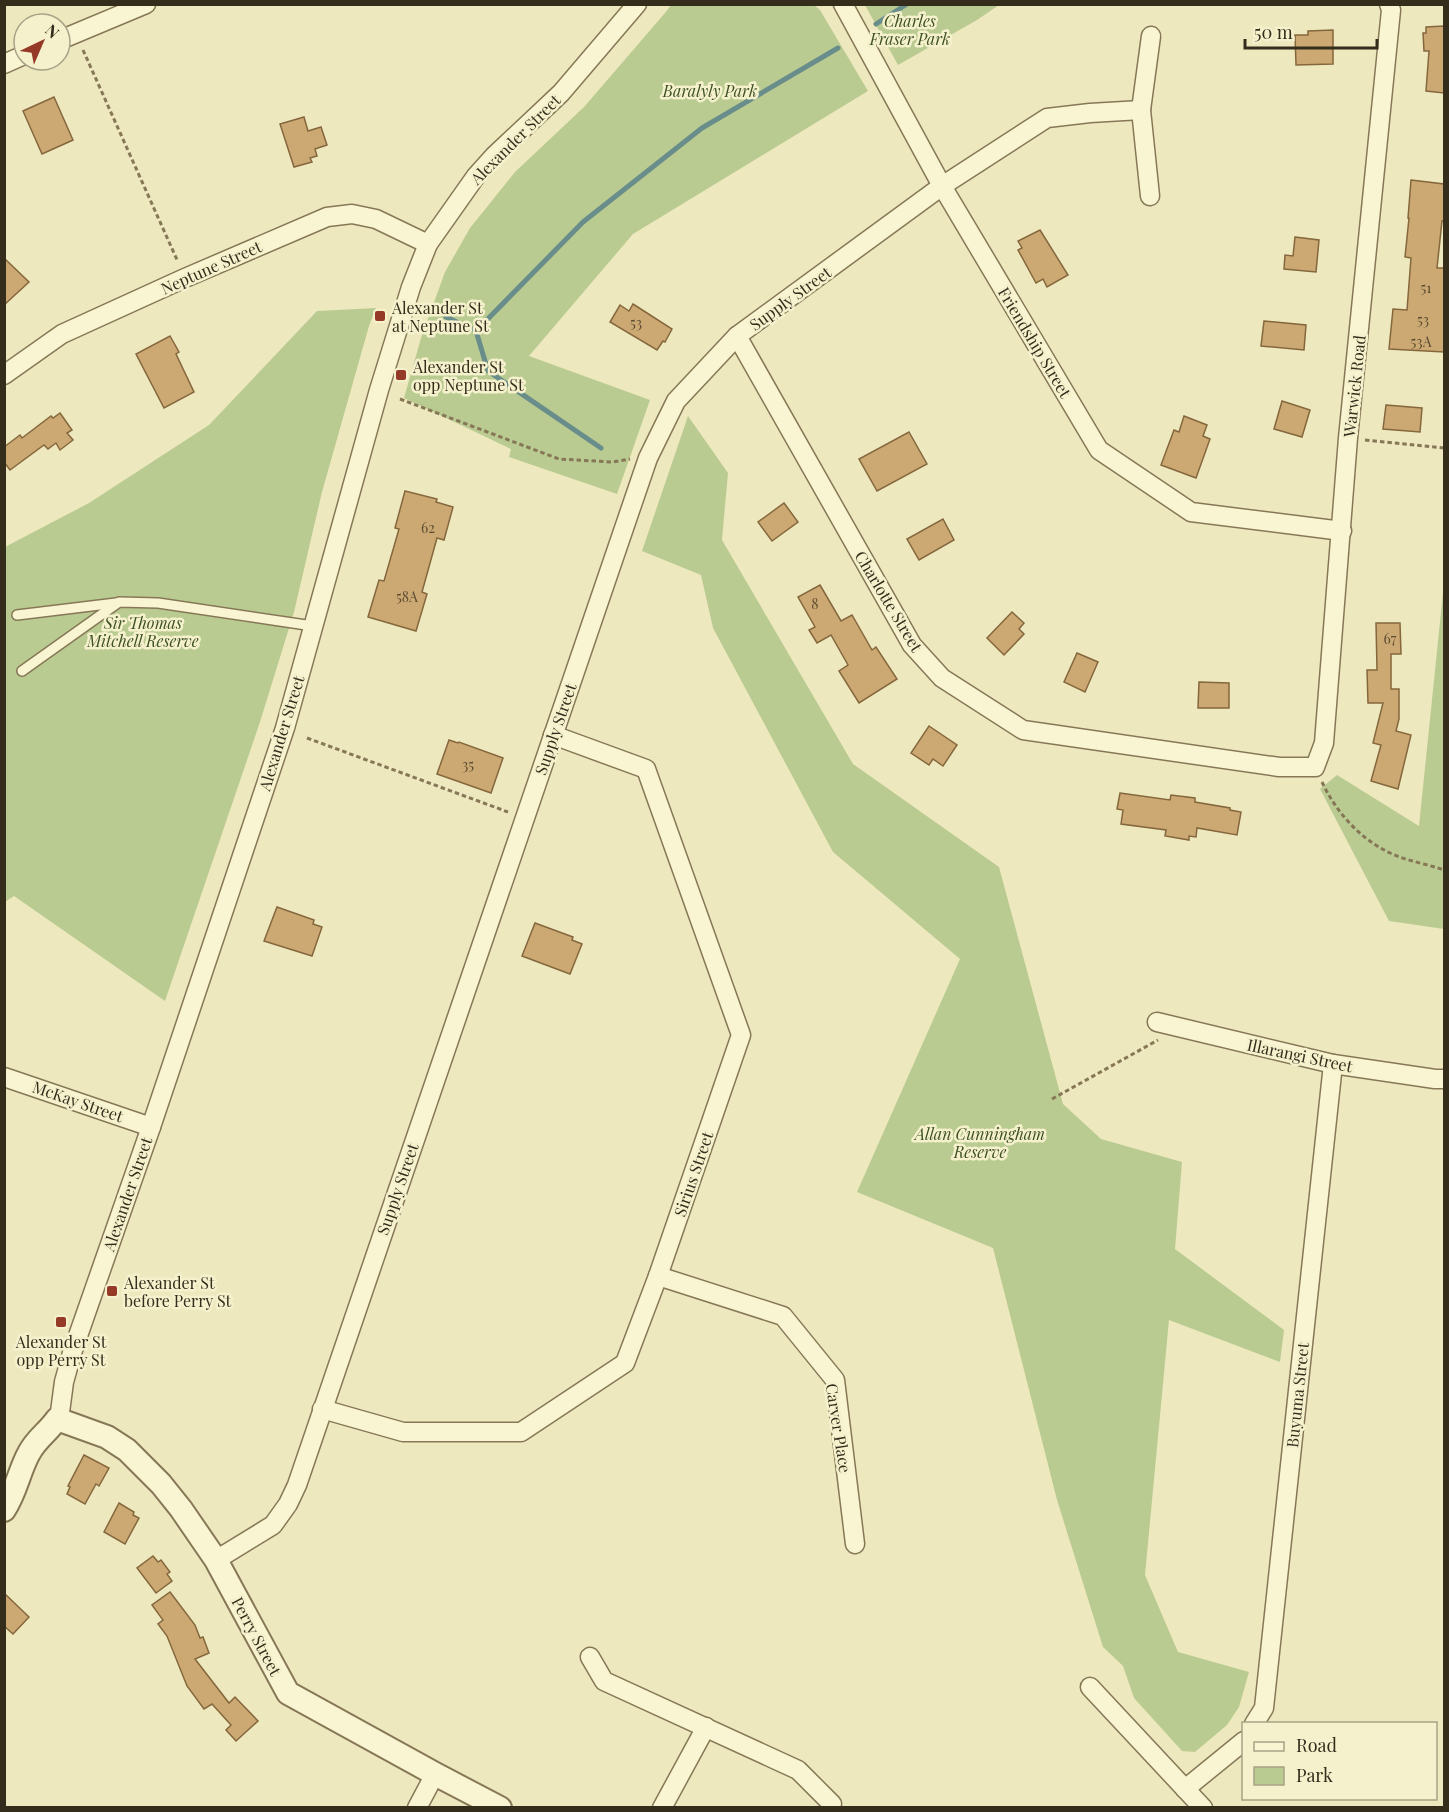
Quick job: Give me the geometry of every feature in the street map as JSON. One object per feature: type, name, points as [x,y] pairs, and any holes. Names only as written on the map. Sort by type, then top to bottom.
[{"type":"street","points":[[72,35],[146,4]]},
{"type":"street","name":"Alexander Street","points":[[57,1419],[72,1353],[151,1127],[285,728],[379,390],[411,287],[428,244],[476,176],[561,93],[637,4]]},
{"type":"street","name":"Friendship Street","points":[[843,4],[942,186],[1099,450],[1191,512],[1342,531]]},
{"type":"street","name":"Warwick Road","points":[[1315,767],[1324,743],[1348,438],[1391,10],[1389,4]]},
{"type":"street","points":[[1150,196],[1141,110],[1151,36]]},
{"type":"street","name":"Supply Street","points":[[216,1560],[273,1525],[288,1504],[297,1485],[649,456],[676,401],[737,336],[942,186],[1047,118],[1141,110]]},
{"type":"street","name":"Neptune Street","points":[[4,375],[62,334],[327,217],[352,214],[376,219],[428,244]]},
{"type":"street","name":"Charlotte Street","points":[[737,336],[912,645],[942,678],[1023,730],[1279,767],[1315,767]]},
{"type":"street","name":"Sirius Street","points":[[322,1409],[402,1432],[521,1432],[625,1363],[658,1276],[741,1035],[646,769],[553,735]]},
{"type":"street","name":"Illarangi Street","points":[[1156,1022],[1333,1064],[1444,1079]]},
{"type":"street","name":"Buyuma Street","points":[[1255,1722],[1264,1708],[1333,1064]]},
{"type":"street","name":"McKay Street","points":[[4,1077],[151,1127]]},
{"type":"street","name":"Carver Place","points":[[658,1276],[783,1316],[835,1380],[855,1544]]},
{"type":"street","points":[[4,1510],[28,1454],[57,1419]]},
{"type":"street","name":"Perry Street","points":[[57,1419],[96,1432],[127,1450],[161,1484],[216,1560],[288,1693],[500,1808]]},
{"type":"street","points":[[590,1657],[604,1681],[798,1770],[832,1804]]},
{"type":"street","points":[[1090,1687],[1203,1808]]},
{"type":"street","points":[[662,1808],[706,1727]]},
{"type":"street","points":[[1185,1789],[1242,1743]]},
{"type":"street","points":[[417,1808],[435,1774]]},
{"type":"lane","points":[[17,615],[119,602],[158,603],[313,626]]},
{"type":"lane","points":[[22,671],[119,602]]},
{"type":"path","points":[[72,45],[185,278]]},
{"type":"path","points":[[400,399],[559,459],[613,462],[649,456]]},
{"type":"path","points":[[1348,438],[1444,448]]},
{"type":"path","points":[[307,738],[525,818]]},
{"type":"path","points":[[1315,767],[1332,802],[1364,837],[1390,853],[1444,870]]},
{"type":"path","points":[[1052,1099],[1181,1027]]},
{"type":"green space","name":"Baralyly Park","points":[[671,5],[814,5],[820,10],[868,91],[633,234],[529,356],[650,400],[617,494],[509,457],[511,449],[404,398],[421,338],[445,272],[470,228],[515,172],[584,107]]},
{"type":"green space","name":"Charles Fraser Park","points":[[865,5],[999,5],[898,65]]},
{"type":"green space","name":"Sir Thomas Mitchell Reserve","points":[[376,308],[322,492],[294,612],[260,722],[165,1001],[14,896],[5,902],[5,547],[89,503],[209,425],[317,311]]},
{"type":"green space","name":"Allan Cunningham Reserve","points":[[688,416],[728,473],[722,540],[853,764],[999,867],[1063,1104],[1101,1139],[1182,1162],[1175,1249],[1284,1330],[1280,1362],[1169,1320],[1145,1575],[1178,1652],[1249,1672],[1239,1707],[1227,1725],[1195,1752],[1182,1751],[1134,1698],[1123,1666],[1103,1647],[1057,1500],[993,1248],[857,1192],[960,959],[833,852],[713,628],[701,575],[642,551]]},
{"type":"green space","points":[[1444,583],[1444,929],[1389,921],[1320,789],[1337,775],[1419,826]]},
{"type":"building","points":[[1444,26],[1444,93],[1426,91],[1429,51],[1424,51],[1423,33],[1426,33],[1426,27]]},
{"type":"building","points":[[1333,30],[1333,64],[1296,65],[1295,35],[1308,35],[1308,31]]},
{"type":"building","points":[[54,97],[73,140],[42,154],[23,111]]},
{"type":"building","points":[[304,117],[308,131],[321,127],[327,145],[315,149],[317,156],[310,158],[312,162],[294,167],[280,124]]},
{"type":"building","points":[[1411,180],[1444,184],[1444,221],[1442,221],[1437,268],[1444,268],[1444,352],[1389,349],[1393,309],[1407,310],[1411,258],[1405,257]]},
{"type":"building","points":[[1040,230],[1068,275],[1047,287],[1043,279],[1036,283],[1018,250],[1022,248],[1018,241]]},
{"type":"building","points":[[1295,237],[1319,240],[1316,272],[1284,269],[1285,255],[1293,256]]},
{"type":"building","points":[[4,258],[29,282],[4,305]]},
{"type":"building","points":[[633,304],[672,329],[665,342],[663,341],[657,350],[610,322],[620,305],[629,311]]},
{"type":"building","points":[[1264,321],[1306,325],[1304,350],[1261,346]]},
{"type":"building","points":[[170,336],[179,352],[176,354],[194,392],[164,408],[136,354]]},
{"type":"building","points":[[1282,401],[1310,410],[1302,437],[1274,429]]},
{"type":"building","points":[[1386,405],[1422,408],[1420,432],[1383,429]]},
{"type":"building","points":[[60,413],[72,430],[67,433],[73,440],[60,450],[56,443],[48,449],[44,445],[10,470],[4,462],[4,447],[20,435],[22,438],[51,416],[53,418]]},
{"type":"building","points":[[1184,416],[1207,425],[1203,436],[1210,439],[1196,478],[1161,465],[1174,430],[1179,432]]},
{"type":"building","points":[[909,432],[927,464],[877,491],[859,459]]},
{"type":"building","points":[[405,491],[437,499],[436,502],[453,507],[444,540],[437,538],[422,592],[427,594],[416,631],[368,617],[379,580],[384,581],[399,529],[395,528]]},
{"type":"building","points":[[784,503],[798,522],[772,541],[758,522]]},
{"type":"building","points":[[943,519],[954,540],[919,560],[907,539]]},
{"type":"building","points":[[820,585],[841,621],[852,615],[872,650],[876,647],[897,679],[859,703],[839,671],[848,665],[831,635],[817,643],[809,630],[815,627],[798,597]]},
{"type":"building","points":[[1012,612],[1024,623],[1019,629],[1024,634],[1004,655],[987,638]]},
{"type":"building","points":[[1376,623],[1400,623],[1401,654],[1391,654],[1391,689],[1399,689],[1399,719],[1396,731],[1411,735],[1398,789],[1371,781],[1381,745],[1373,743],[1383,703],[1368,703],[1367,670],[1377,670]]},
{"type":"building","points":[[1077,653],[1098,662],[1085,692],[1064,682]]},
{"type":"building","points":[[1199,682],[1229,683],[1229,708],[1198,708]]},
{"type":"building","points":[[929,726],[957,745],[943,766],[933,759],[929,765],[911,753]]},
{"type":"building","points":[[449,740],[503,758],[491,793],[437,774]]},
{"type":"building","points":[[1120,793],[1170,800],[1171,795],[1195,798],[1195,802],[1230,808],[1230,810],[1241,812],[1237,835],[1197,828],[1196,837],[1189,836],[1189,840],[1165,836],[1166,830],[1121,824],[1123,810],[1117,809]]},
{"type":"building","points":[[277,907],[314,920],[313,924],[322,927],[312,956],[264,941]]},
{"type":"building","points":[[535,923],[573,937],[572,940],[582,944],[570,974],[522,956]]},
{"type":"building","points":[[84,1455],[109,1468],[99,1486],[96,1484],[85,1504],[67,1494],[70,1487],[68,1486]]},
{"type":"building","points":[[119,1503],[139,1518],[125,1544],[104,1532]]},
{"type":"building","points":[[153,1556],[158,1562],[161,1560],[170,1572],[167,1574],[172,1581],[156,1593],[137,1568]]},
{"type":"building","points":[[170,1592],[195,1625],[200,1638],[203,1637],[209,1653],[195,1659],[229,1703],[235,1697],[258,1721],[236,1741],[226,1730],[231,1725],[212,1704],[204,1709],[187,1686],[167,1636],[158,1624],[163,1620],[152,1605]]},
{"type":"building","points":[[4,1593],[29,1617],[13,1634],[4,1626]]},
{"type":"waterway","points":[[876,24],[907,4]]},
{"type":"waterway","points":[[446,317],[476,331],[583,222],[702,128],[838,48]]},
{"type":"waterway","points":[[476,331],[488,371],[601,448]]},
{"type":"place","name":"Alexander St at Neptune St","points":[[380,316]]},
{"type":"place","name":"Alexander St opp Neptune St","points":[[401,375]]},
{"type":"place","name":"Alexander St before Perry St","points":[[112,1291]]},
{"type":"place","name":"Alexander St opp Perry St","points":[[61,1322]]}]
